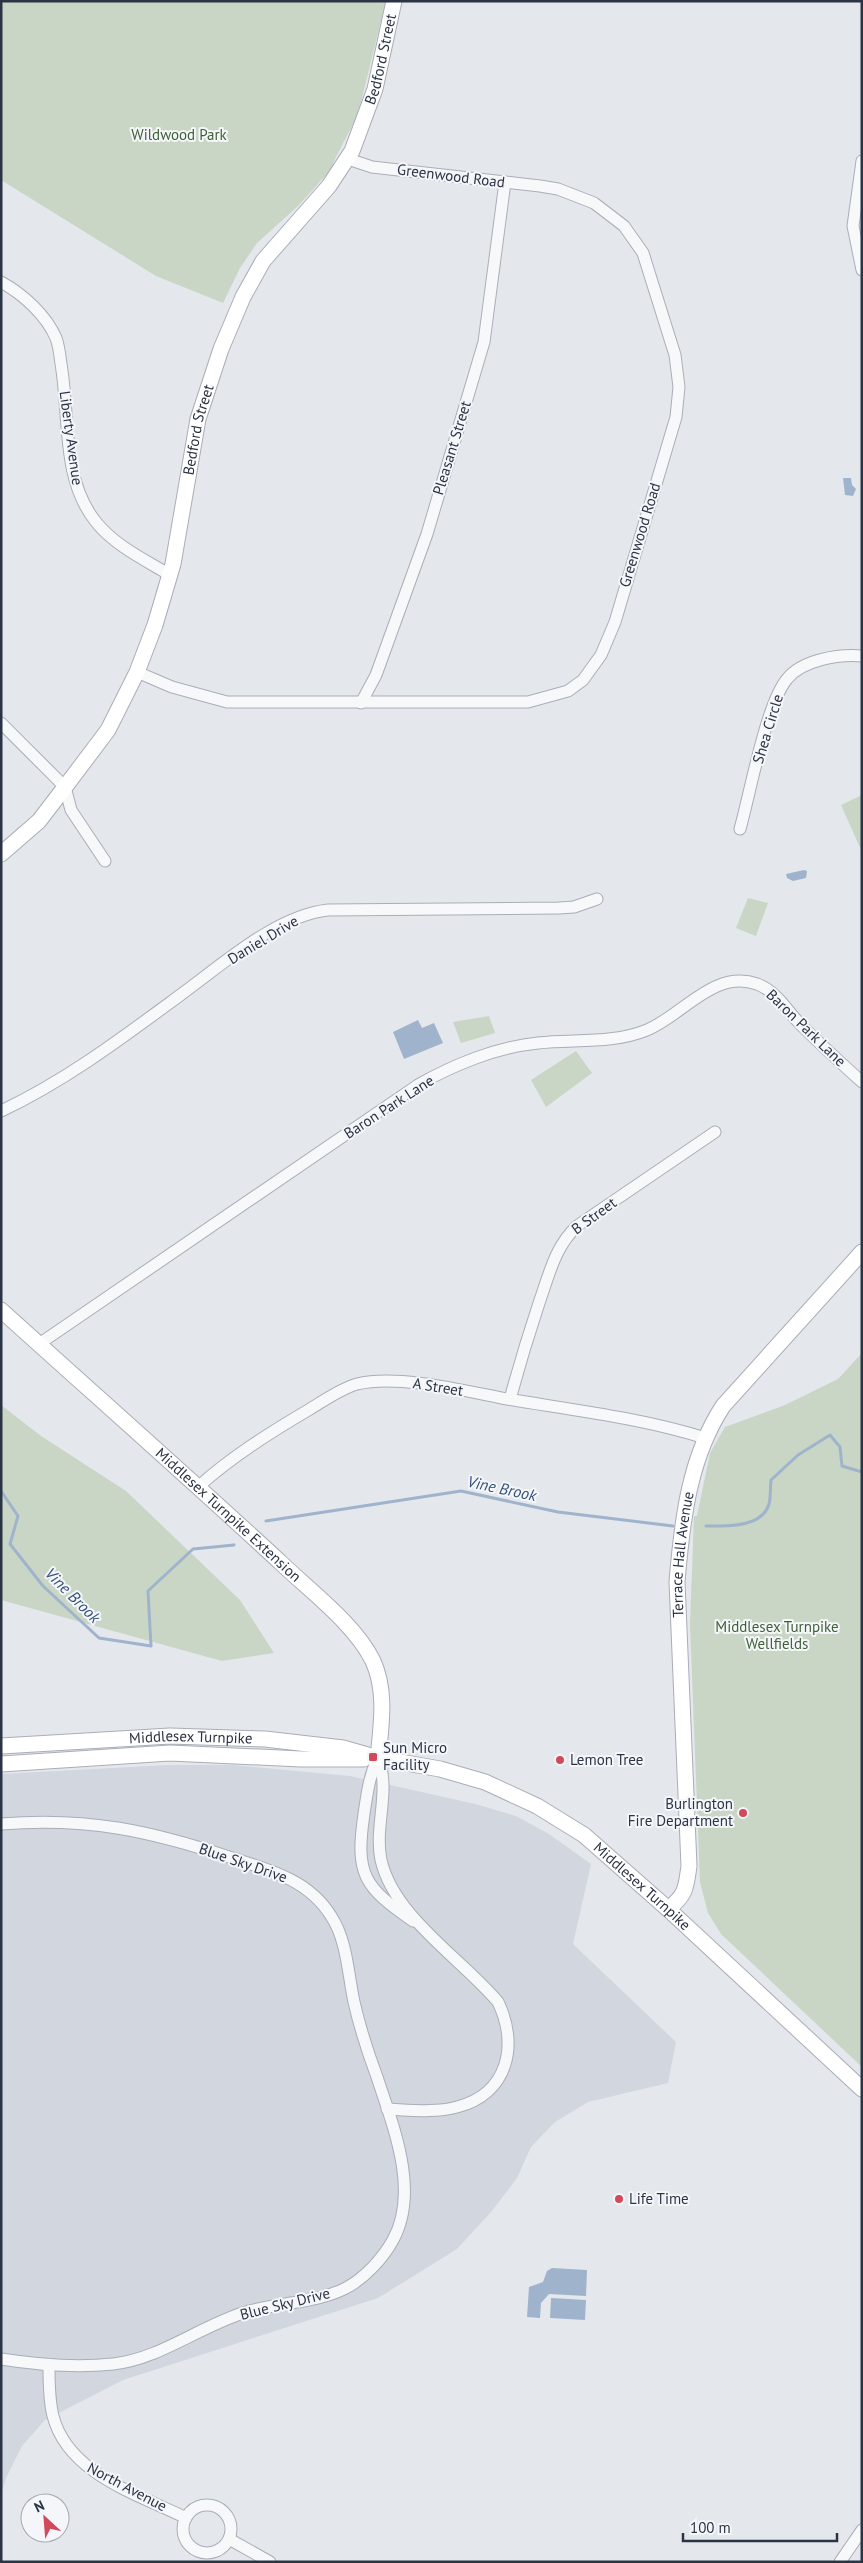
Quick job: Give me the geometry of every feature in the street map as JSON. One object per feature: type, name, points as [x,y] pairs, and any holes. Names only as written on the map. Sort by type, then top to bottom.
[{"type":"main road","name":"Bedford Street","points":[[1,854],[39,821],[108,730],[137,672],[155,626],[170,575],[198,419],[231,323],[263,261],[329,186],[348,159],[363,127],[375,89],[394,1]]},
{"type":"main road","name":"Terrace Hall Avenue","points":[[668,1909],[681,1900],[686,1889],[689,1866],[677,1582],[685,1514],[698,1454],[723,1406],[862,1252]]},
{"type":"main road","name":"Middlesex Turnpike Extension","points":[[1,1310],[198,1487],[344,1623],[366,1649],[378,1678],[382,1697],[378,1758]]},
{"type":"main road","name":"Middlesex Turnpike","points":[[1,1746],[123,1738],[226,1737],[303,1742],[343,1748],[378,1758],[466,1776],[486,1782],[537,1806],[584,1835],[668,1909],[862,2089]]},
{"type":"main road","name":"Middlesex Turnpike","points":[[1,1764],[170,1754],[301,1759],[378,1758]]},
{"type":"street","name":"Greenwood Road","points":[[137,672],[180,690],[227,702],[528,702],[568,691],[582,680],[602,655],[615,622],[676,417],[679,387],[676,354],[643,253],[624,226],[594,203],[573,194],[549,188],[505,182],[372,167],[348,159]]},
{"type":"street","points":[[862,161],[853,226],[862,270]]},
{"type":"street","name":"Pleasant Street","points":[[361,702],[376,675],[427,534],[484,342],[505,182]]},
{"type":"street","name":"Liberty Avenue","points":[[1,282],[33,306],[56,339],[63,375],[74,477],[88,510],[96,523],[108,534],[170,575]]},
{"type":"street","name":"Shea Circle","points":[[740,829],[768,725],[779,690],[787,678],[801,668],[818,661],[862,656]]},
{"type":"street","points":[[1,724],[65,787],[71,810],[105,861]]},
{"type":"street","name":"Daniel Drive","points":[[1,1111],[47,1087],[99,1054],[238,953],[297,918],[328,910],[559,908],[574,907],[597,899]]},
{"type":"street","name":"Baron Park Lane","points":[[39,1344],[412,1089],[445,1070],[484,1056],[535,1043],[599,1040],[639,1033],[655,1026],[725,982],[744,981],[757,984],[773,993],[799,1023],[862,1082]]},
{"type":"street","name":"B Street","points":[[510,1399],[520,1361],[553,1260],[565,1237],[577,1226],[715,1132]]},
{"type":"street","name":"A Street","points":[[198,1487],[240,1454],[295,1417],[335,1393],[356,1384],[403,1382],[650,1424],[705,1438]]},
{"type":"street","points":[[378,1758],[368,1783],[360,1838],[359,1850],[363,1870],[373,1890],[381,1899],[425,1930]]},
{"type":"street","points":[[378,1758],[383,1774],[379,1835],[382,1861],[397,1895],[425,1930],[498,2002],[508,2027],[508,2056],[498,2079],[490,2088],[470,2103],[435,2110],[387,2109]]},
{"type":"street","name":"Blue Sky Drive","points":[[1,1824],[54,1821],[86,1823],[142,1831],[275,1872],[305,1887],[331,1915],[339,1930],[355,2004],[387,2109],[404,2174],[403,2212],[391,2243],[363,2276],[347,2287],[332,2293],[244,2312],[205,2328],[159,2351],[116,2364],[49,2366],[1,2359]]},
{"type":"street","name":"North Avenue","points":[[49,2366],[54,2418],[67,2445],[75,2456],[98,2474],[186,2518]]},
{"type":"street","points":[[201,2506],[218,2507],[227,2514],[231,2524],[229,2539],[224,2547],[215,2552],[200,2552],[191,2547],[185,2539],[183,2532],[186,2518],[190,2512],[201,2506]]},
{"type":"street","points":[[840,2562],[862,2530]]},
{"type":"street","points":[[229,2539],[270,2562]]},
{"type":"shaded area","points":[[168,1765],[232,1765],[350,1776],[475,1804],[516,1816],[549,1834],[591,1864],[573,1944],[676,2042],[668,2083],[588,2102],[555,2122],[531,2147],[517,2178],[491,2212],[457,2249],[378,2298],[123,2380],[45,2420],[22,2446],[6,2478],[1,2495],[1,1774]]},
{"type":"green space","name":"Wildwood Park","points":[[1,1],[386,1],[358,114],[333,163],[335,165],[298,206],[257,243],[240,268],[223,303],[156,276],[1,180]]},
{"type":"green space","points":[[862,795],[862,852],[841,805]]},
{"type":"green space","points":[[748,898],[768,903],[756,936],[736,928]]},
{"type":"green space","points":[[489,1016],[495,1033],[461,1043],[453,1022]]},
{"type":"green space","points":[[576,1051],[592,1073],[546,1107],[531,1080]]},
{"type":"green space","name":"Middlesex Turnpike Wellfields","points":[[862,1353],[862,2067],[721,1934],[708,1913],[700,1882],[690,1623],[694,1516],[697,1516],[710,1453],[725,1427],[785,1405],[838,1379]]},
{"type":"green space","points":[[1,1405],[41,1436],[126,1491],[240,1600],[274,1653],[222,1661],[1,1600]]},
{"type":"water","points":[[843,478],[851,478],[852,485],[856,489],[853,496],[845,495]]},
{"type":"water","points":[[807,871],[806,878],[793,881],[787,878],[786,874]]},
{"type":"water","points":[[418,1020],[422,1028],[434,1023],[443,1043],[404,1059],[393,1032]]},
{"type":"water","points":[[552,2268],[587,2270],[586,2296],[549,2294],[541,2303],[540,2318],[527,2317],[529,2287],[543,2282],[547,2271]]},
{"type":"water","points":[[551,2298],[586,2300],[585,2320],[550,2318]]},
{"type":"waterway","name":"Vine Brook","points":[[706,1526],[742,1524],[759,1518],[769,1504],[771,1480],[798,1455],[830,1435],[840,1447],[842,1466],[862,1472]]},
{"type":"waterway","name":"Vine Brook","points":[[1,1491],[18,1516],[10,1544],[43,1586],[99,1638],[151,1646],[148,1591],[193,1549],[234,1545]]},
{"type":"waterway","name":"Vine Brook","points":[[266,1521],[461,1491],[558,1512],[673,1526]]},
{"type":"place","name":"Sun Micro Facility","points":[[373,1757]]},
{"type":"place","name":"Lemon Tree","points":[[560,1760]]},
{"type":"place","name":"Burlington Fire Department","points":[[743,1813]]},
{"type":"place","name":"Life Time","points":[[619,2199]]}]
